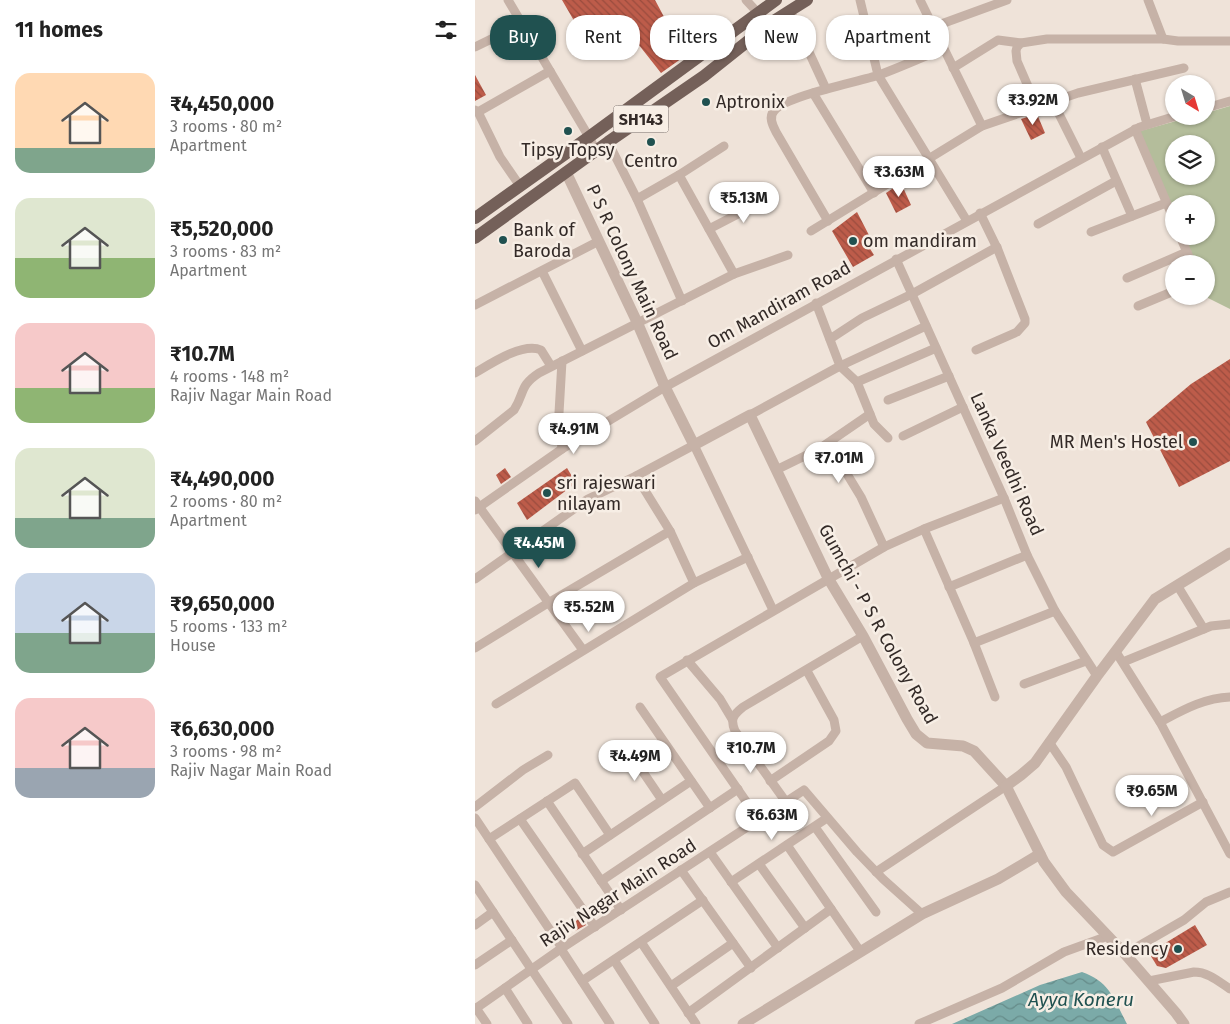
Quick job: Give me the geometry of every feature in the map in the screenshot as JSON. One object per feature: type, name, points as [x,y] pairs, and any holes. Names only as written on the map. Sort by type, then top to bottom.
[{"type":"main road","name":"SH143","points":[[475,218],[776,0]]},
{"type":"main road","name":"SH143","points":[[475,238],[608,142],[704,76],[772,22],[807,0]]},
{"type":"street","points":[[508,0],[516,15]]},
{"type":"street","points":[[746,0],[758,13]]},
{"type":"street","points":[[860,0],[878,75],[967,220]]},
{"type":"street","points":[[920,0],[927,15]]},
{"type":"street","points":[[949,21],[1007,0]]},
{"type":"street","points":[[1148,0],[1163,38]]},
{"type":"street","points":[[790,10],[826,89]]},
{"type":"street","points":[[953,68],[998,40],[1021,43],[1047,39],[1163,38],[1230,41]]},
{"type":"street","points":[[475,47],[490,40]]},
{"type":"street","points":[[1021,43],[1017,46],[1017,61],[1037,107]]},
{"type":"street","points":[[544,60],[596,151]]},
{"type":"street","points":[[828,221],[776,132],[771,115],[779,105],[826,89],[878,75],[916,60]]},
{"type":"street","points":[[949,60],[982,126]]},
{"type":"street","points":[[811,231],[982,126],[1078,93],[1184,68]]},
{"type":"street","points":[[520,186],[500,157],[476,111],[550,70]]},
{"type":"street","points":[[1135,79],[1147,124]]},
{"type":"street","points":[[813,93],[874,193]]},
{"type":"street","points":[[1215,105],[1230,101]]},
{"type":"street","points":[[1053,102],[1081,158]]},
{"type":"street","name":"Om Mandiram Road","points":[[476,506],[562,449],[665,387],[1135,129],[1165,119]]},
{"type":"street","points":[[1135,129],[1165,201]]},
{"type":"street","points":[[608,142],[637,198],[682,301]]},
{"type":"street","points":[[637,198],[679,175],[724,146]]},
{"type":"street","points":[[1102,147],[1132,216]]},
{"type":"street","name":"P S R Colony Main Road","points":[[566,172],[637,322],[665,387]]},
{"type":"street","points":[[679,175],[734,274]]},
{"type":"street","points":[[1038,224],[1117,181]]},
{"type":"street","points":[[709,228],[767,199]]},
{"type":"street","points":[[1091,232],[1165,203]]},
{"type":"street","points":[[976,350],[1017,332],[1025,323],[997,247],[980,213]]},
{"type":"street","points":[[475,305],[599,241]]},
{"type":"street","points":[[1184,245],[1188,255]]},
{"type":"street","points":[[830,339],[862,318],[912,294],[997,247]]},
{"type":"street","points":[[1127,278],[1187,252]]},
{"type":"street","points":[[475,441],[514,410],[519,403],[526,383],[539,373],[734,274],[788,254]]},
{"type":"street","name":"Lanka Veedhi Road","points":[[896,259],[1004,498],[1027,555],[1055,611],[1097,676]]},
{"type":"street","points":[[542,271],[582,351]]},
{"type":"street","points":[[1138,306],[1165,295]]},
{"type":"street","points":[[816,303],[839,366],[857,382],[874,424],[888,438]]},
{"type":"street","points":[[475,579],[588,499],[636,476],[839,366],[926,326]]},
{"type":"street","points":[[476,371],[502,357],[531,348],[541,350],[551,366]]},
{"type":"street","points":[[857,382],[936,348]]},
{"type":"street","points":[[562,361],[559,413],[562,449]]},
{"type":"street","points":[[888,400],[949,376]]},
{"type":"street","points":[[665,387],[773,610]]},
{"type":"street","points":[[903,436],[963,407]]},
{"type":"street","name":"Gumchi - P S R Colony Road","points":[[750,414],[828,578],[863,636],[916,734],[927,743],[968,748],[1006,786],[1040,854],[1066,892],[1125,954],[1184,1024]]},
{"type":"street","points":[[776,470],[819,449],[870,414]]},
{"type":"street","points":[[819,449],[829,448],[835,454],[861,497],[884,547]]},
{"type":"street","points":[[636,476],[670,532],[695,583]]},
{"type":"street","points":[[759,820],[660,677],[884,547],[924,529],[1004,498]]},
{"type":"street","points":[[476,506],[513,552],[583,650]]},
{"type":"street","points":[[924,529],[974,643],[995,697]]},
{"type":"street","points":[[475,648],[670,532]]},
{"type":"street","points":[[875,872],[1006,786],[1035,763],[1155,599],[1230,553]]},
{"type":"street","points":[[949,587],[1027,555]]},
{"type":"street","points":[[496,704],[695,583],[748,556]]},
{"type":"street","points":[[1177,585],[1204,629]]},
{"type":"street","points":[[974,643],[1055,611]]},
{"type":"street","points":[[1123,662],[1211,626],[1230,624]]},
{"type":"street","points":[[732,719],[743,707],[807,671],[863,636]]},
{"type":"street","points":[[1116,652],[1160,722],[1230,854]]},
{"type":"street","points":[[687,660],[720,699],[732,719],[731,723],[735,732],[786,802]]},
{"type":"street","points":[[1024,684],[1086,661]]},
{"type":"street","points":[[770,780],[829,741],[836,731],[834,720],[807,671]]},
{"type":"street","points":[[1160,722],[1201,702],[1230,696]]},
{"type":"street","points":[[640,706],[709,808]]},
{"type":"street","points":[[1049,742],[1066,767],[1103,845],[1113,852],[1203,802]]},
{"type":"street","points":[[628,750],[662,800]]},
{"type":"street","points":[[475,807],[523,770],[548,755]]},
{"type":"street","points":[[582,854],[691,781]]},
{"type":"street","points":[[489,839],[575,783],[610,835]]},
{"type":"street","points":[[601,881],[738,789]]},
{"type":"street","name":"Rajiv Nagar Main Road","points":[[475,1008],[804,790],[827,818]]},
{"type":"street","points":[[547,801],[621,910]]},
{"type":"street","points":[[475,818],[610,1024]]},
{"type":"street","points":[[731,882],[827,818],[875,872],[922,914]]},
{"type":"street","points":[[519,819],[595,927]]},
{"type":"street","points":[[815,827],[876,912]]},
{"type":"street","points":[[787,845],[860,951]]},
{"type":"street","points":[[710,852],[778,948]]},
{"type":"street","points":[[743,1024],[922,914],[998,879],[1040,854]]},
{"type":"street","points":[[759,864],[805,928]]},
{"type":"street","points":[[681,870],[751,968]]},
{"type":"street","points":[[475,885],[568,1024]]},
{"type":"street","points":[[1125,954],[1184,920],[1206,902],[1230,892]]},
{"type":"street","points":[[582,982],[703,900]]},
{"type":"street","points":[[688,1013],[831,909]]},
{"type":"street","points":[[475,925],[493,912]]},
{"type":"street","points":[[919,1024],[1002,988],[1064,952],[1108,936]]},
{"type":"street","points":[[475,965],[512,940]]},
{"type":"street","points":[[641,942],[696,1024]]},
{"type":"street","points":[[671,986],[733,942]]},
{"type":"street","points":[[613,960],[655,1024]]},
{"type":"street","points":[[1149,981],[1200,972],[1207,974],[1230,989]]},
{"type":"street","points":[[505,988],[529,1024]]},
{"type":"street","points":[[475,1008],[487,1024]]},
{"type":"green space","points":[[1230,106],[1230,309],[1215,302],[1215,255],[1189,255],[1186,245],[1215,245],[1215,195],[1166,195],[1140,131],[1165,124],[1215,125],[1215,110]]},
{"type":"water","name":"Ayya Koneru","points":[[1082,972],[1105,986],[1127,1024],[952,1024],[1040,985]]},
{"type":"building","points":[[562,0],[655,0],[663,15],[650,15],[650,59],[640,46],[640,15],[571,15]]},
{"type":"building","points":[[651,60],[679,60],[661,73]]},
{"type":"building","points":[[475,75],[486,95],[475,101]]},
{"type":"building","points":[[1037,114],[1045,133],[1031,140],[1021,119]]},
{"type":"building","points":[[901,183],[911,205],[896,213],[886,193]]},
{"type":"building","name":"om mandiram","points":[[857,212],[871,239],[867,244],[874,255],[853,267],[832,231]]},
{"type":"building","name":"MR Men's Hostel","points":[[1230,359],[1230,461],[1179,487],[1146,422],[1191,384]]},
{"type":"building","points":[[505,468],[511,477],[501,484],[496,475]]},
{"type":"building","name":"sri rajeswari nilayam","points":[[567,468],[576,483],[527,520],[517,503]]},
{"type":"building","points":[[581,917],[586,925],[575,931],[571,925]]},
{"type":"building","name":"Residency","points":[[1195,925],[1207,945],[1166,968],[1157,966],[1149,953]]},
{"type":"place","name":"Aptronix","points":[[706,102]]},
{"type":"place","name":"Tipsy Topsy","points":[[568,131]]},
{"type":"place","name":"Centro","points":[[651,142]]},
{"type":"place","name":"Bank of Baroda","points":[[503,240]]},
{"type":"place","name":"om mandiram","points":[[853,241]]},
{"type":"place","name":"MR Men's Hostel","points":[[1193,442]]},
{"type":"place","name":"sri rajeswari nilayam","points":[[547,493]]},
{"type":"place","name":"Residency","points":[[1178,949]]}]
